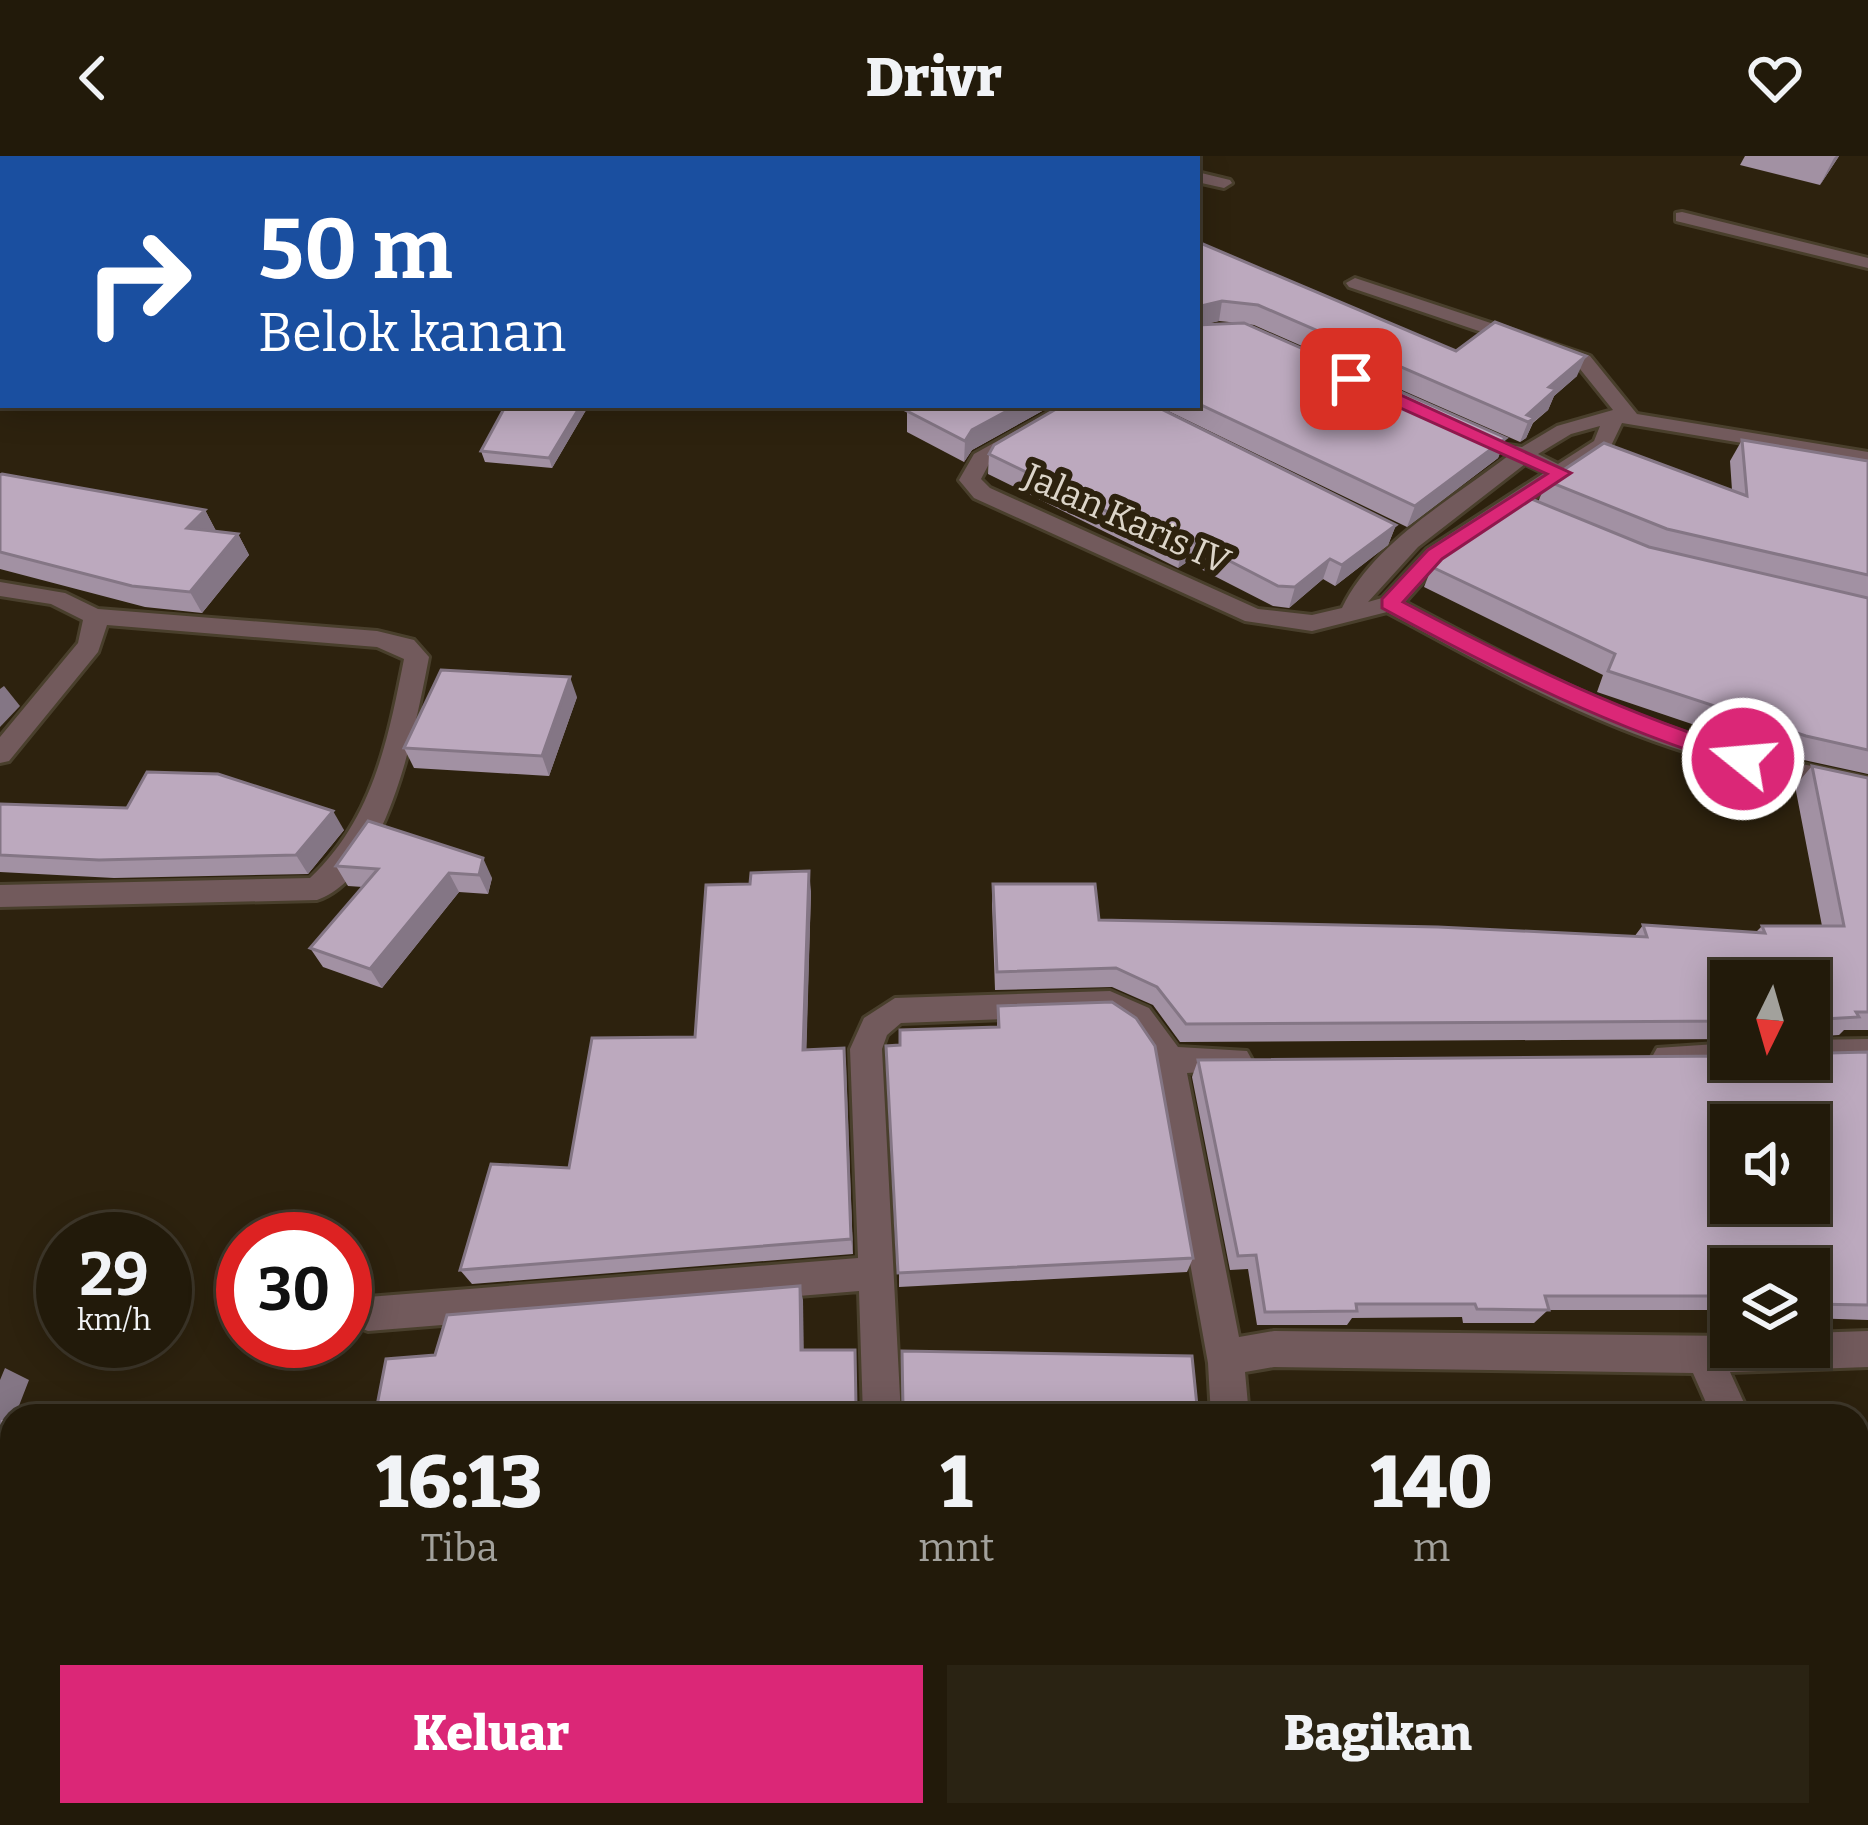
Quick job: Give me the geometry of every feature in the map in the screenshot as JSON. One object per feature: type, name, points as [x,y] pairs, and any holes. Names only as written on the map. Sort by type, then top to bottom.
[{"type":"street","points":[[1200,178],[1224,183]]},
{"type":"street","points":[[1682,217],[1868,263]]},
{"type":"street","points":[[1355,283],[1465,316],[1582,360],[1622,416]]},
{"type":"street","name":"Jalan Karis IV","points":[[1072,408],[981,458],[970,480],[982,493],[1253,616],[1300,623],[1390,604]]},
{"type":"street","points":[[1622,416],[1603,444],[1435,554],[1390,604],[1493,659],[1656,733],[1868,788]]},
{"type":"street","points":[[1350,614],[1400,537],[1564,430],[1622,416],[1868,458]]},
{"type":"street","points":[[1481,436],[1561,473]]},
{"type":"street","points":[[1510,503],[1549,518]]},
{"type":"street","points":[[1400,537],[1435,554]]},
{"type":"street","points":[[0,590],[57,598],[94,616],[377,639],[405,646],[417,657],[399,748],[372,818],[337,873],[316,889],[0,896]]},
{"type":"street","points":[[0,754],[89,646],[96,629],[94,616]]},
{"type":"street","points":[[881,1404],[866,1048],[875,1027],[895,1011],[1110,1003],[1134,1010],[1149,1025],[1168,1060],[1226,1363],[1229,1404]]},
{"type":"street","points":[[1830,1053],[1868,1052]]},
{"type":"street","points":[[1642,1058],[1710,1056]]},
{"type":"street","points":[[1168,1060],[1259,1060]]},
{"type":"street","points":[[372,1314],[876,1273]]},
{"type":"street","points":[[1226,1363],[1246,1352],[1274,1349],[1704,1355],[1868,1349]]},
{"type":"street","points":[[1704,1355],[1726,1404]]},
{"type":"building","points":[[1200,243],[1456,351],[1495,322],[1586,356],[1549,387],[1556,389],[1527,415],[1535,418],[1528,422],[1258,305],[1222,301],[1200,306]]},
{"type":"building","points":[[1244,323],[1506,438],[1415,506],[1200,404],[1200,325]]},
{"type":"building","points":[[504,408],[579,408],[549,458],[481,451]]},
{"type":"building","points":[[1012,408],[972,430],[965,441],[907,411]]},
{"type":"building","points":[[1058,408],[1159,408],[1396,525],[1342,565],[1330,559],[1295,587],[1278,586],[1191,541],[1182,548],[989,454],[994,445]]},
{"type":"building","points":[[1742,440],[1868,461],[1868,575],[1667,529],[1547,481],[1604,443],[1747,496]]},
{"type":"building","points":[[2,474],[205,510],[187,528],[238,534],[190,592],[132,586],[0,552]]},
{"type":"building","points":[[1524,496],[1649,547],[1868,598],[1868,750],[1806,736],[1608,671],[1615,654],[1432,567],[1454,541]]},
{"type":"building","points":[[441,670],[570,677],[542,756],[404,748]]},
{"type":"building","points":[[1812,766],[1868,778],[1868,1012],[1856,1012],[1859,1017],[1830,1019],[1830,960],[1710,960],[1710,1021],[1186,1024],[1157,987],[1116,968],[997,972],[993,884],[1095,884],[1099,920],[1647,937],[1643,925],[1765,933],[1762,926],[1844,926]]},
{"type":"building","points":[[147,772],[218,774],[333,811],[296,855],[99,860],[0,855],[0,804],[127,808]]},
{"type":"building","points":[[368,821],[483,858],[479,875],[449,873],[370,969],[310,948],[378,869],[336,866]]},
{"type":"building","points":[[809,871],[803,1050],[844,1048],[851,1239],[460,1270],[491,1164],[569,1168],[592,1038],[695,1037],[706,885],[750,884],[751,873]]},
{"type":"building","points":[[1112,1002],[1136,1018],[1155,1046],[1193,1258],[898,1273],[886,1046],[900,1045],[900,1030],[999,1027],[998,1006]]},
{"type":"building","points":[[1868,1052],[1868,1305],[1830,1304],[1830,1248],[1710,1248],[1710,1296],[1545,1296],[1549,1310],[1477,1309],[1475,1304],[1356,1304],[1357,1311],[1265,1312],[1256,1255],[1238,1256],[1198,1060],[1710,1056],[1710,1080],[1830,1080],[1830,1053]]},
{"type":"building","points":[[800,1286],[801,1350],[855,1350],[856,1404],[377,1404],[386,1359],[435,1355],[447,1315]]},
{"type":"building","points":[[902,1351],[1192,1356],[1197,1404],[903,1404]]},
{"type":"route","points":[[1351,379],[1561,473],[1435,554],[1390,604],[1493,659],[1656,733],[1743,759]]}]
